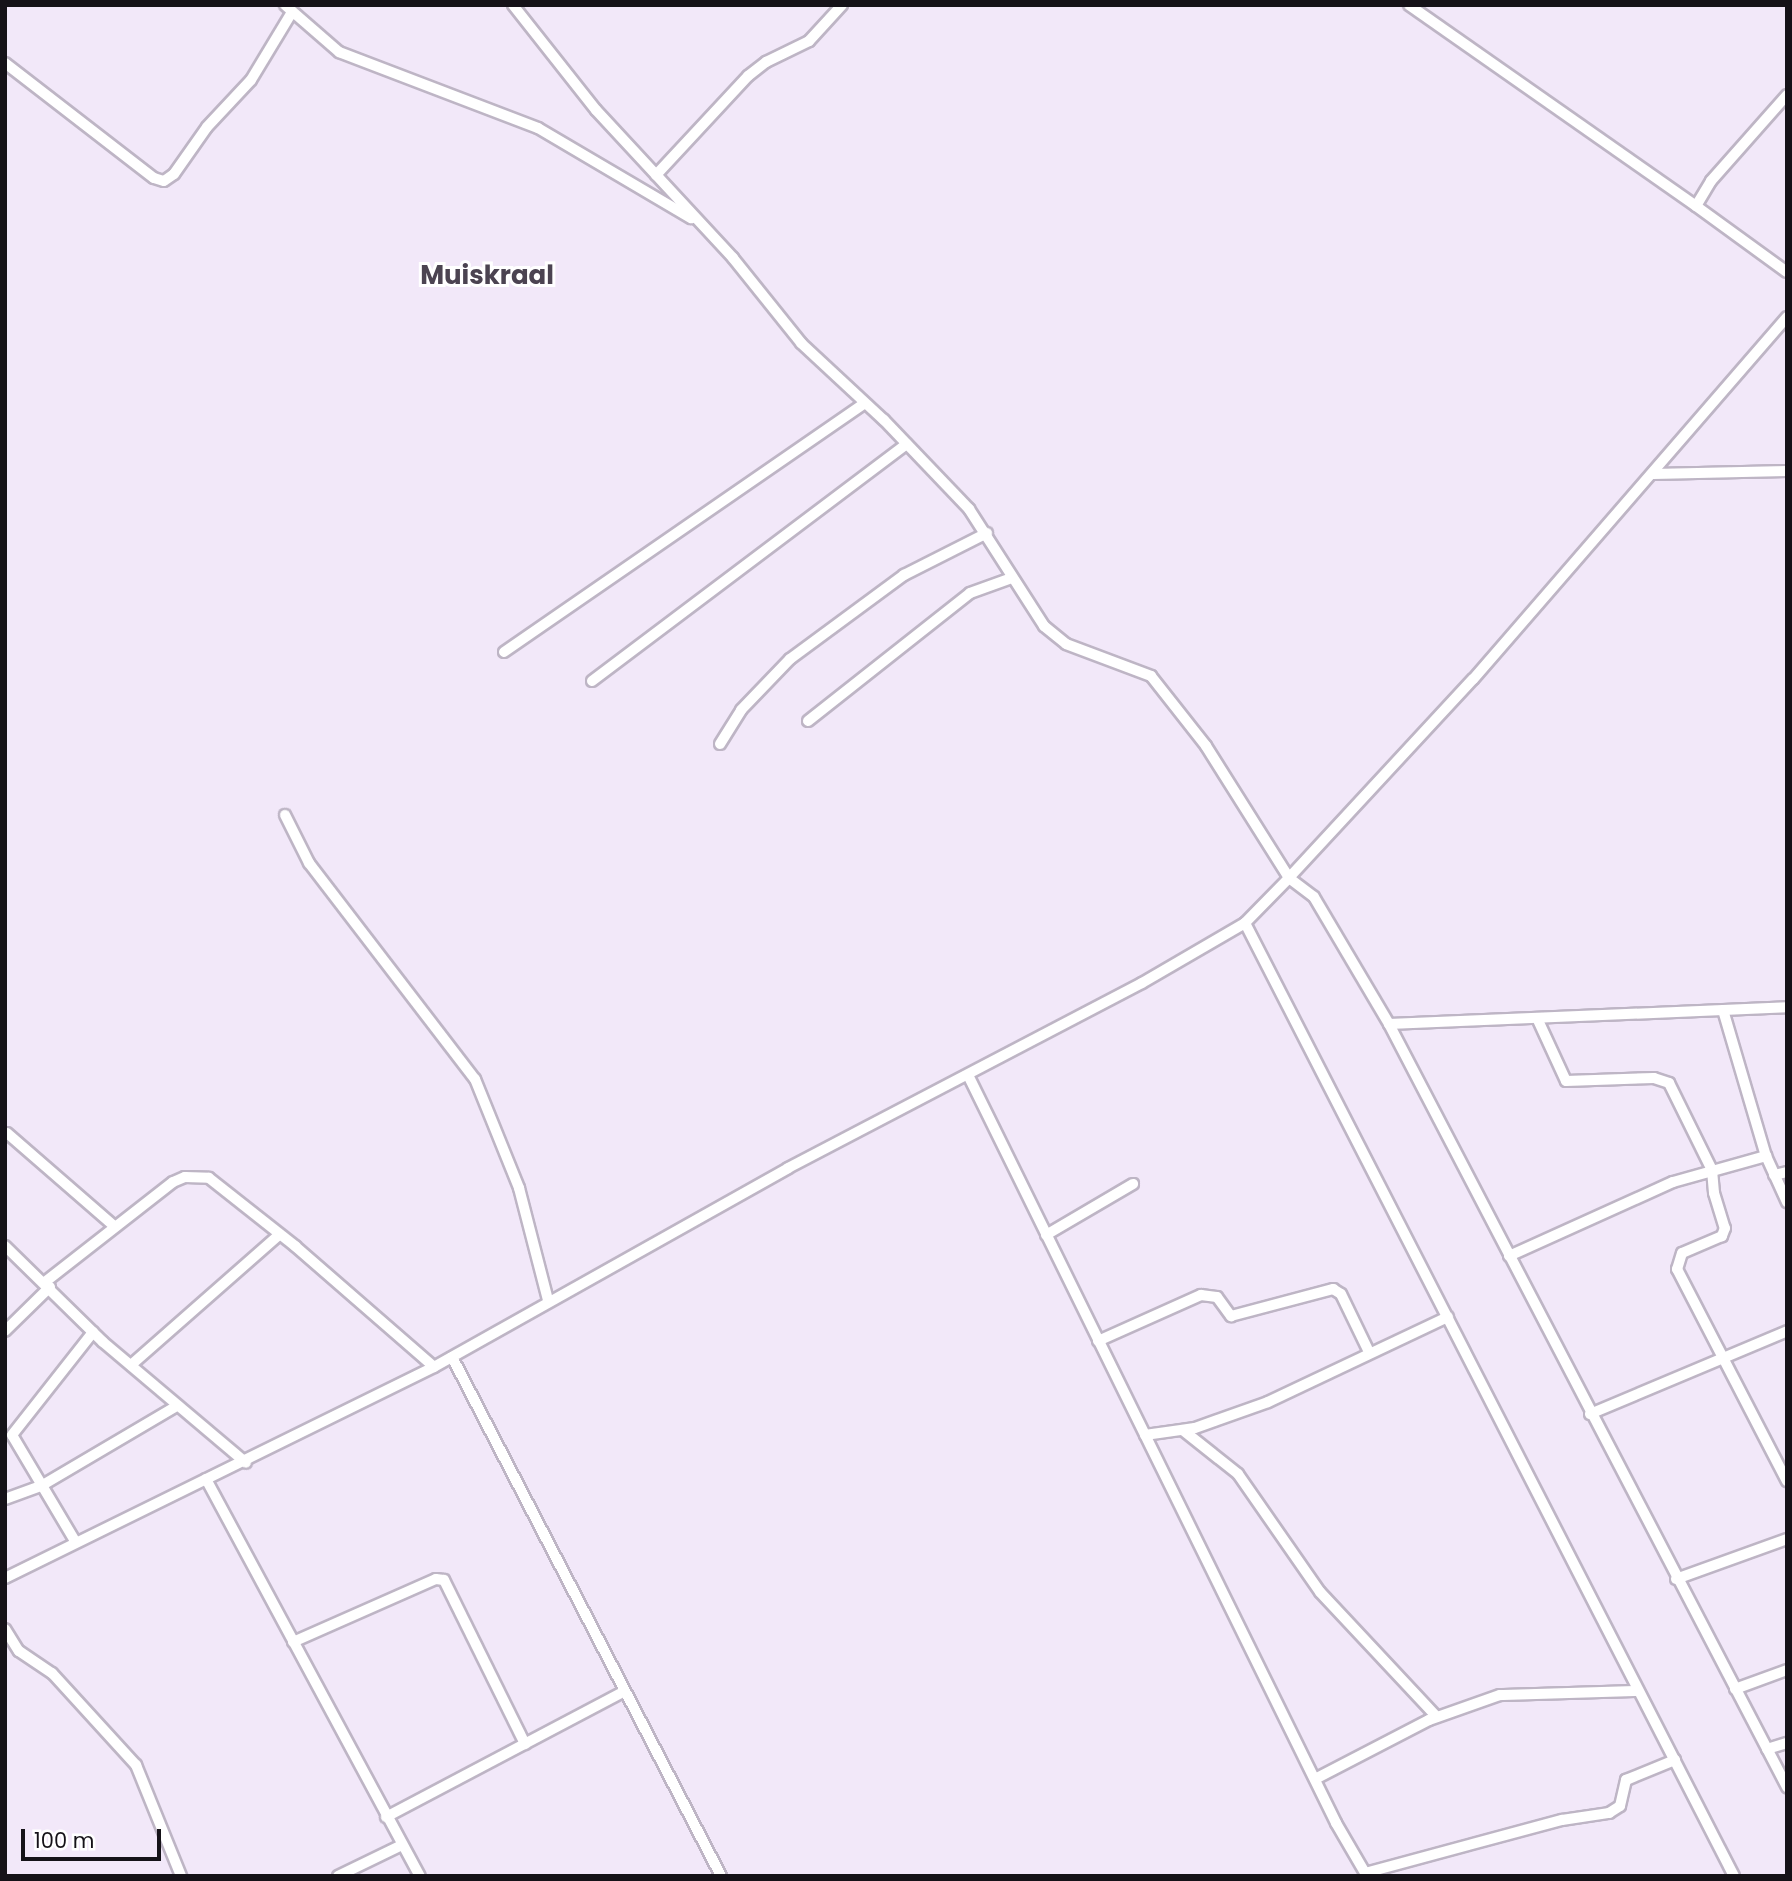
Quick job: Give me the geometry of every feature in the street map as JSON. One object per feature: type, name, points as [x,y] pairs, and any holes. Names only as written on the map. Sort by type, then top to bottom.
[{"type":"street","points":[[513,5],[596,110],[733,258],[801,343],[907,444],[987,533],[1012,578],[1044,626],[1066,644],[1137,668],[1163,686],[1289,878],[1314,897],[1390,1024],[1590,1414],[1787,1787]]},
{"type":"street","points":[[656,175],[748,76],[765,62],[809,41],[842,5]]},
{"type":"street","points":[[1409,5],[1787,272]]},
{"type":"street","points":[[5,63],[154,178],[164,181],[174,174],[207,127],[251,80],[289,9],[330,46],[350,57],[422,80],[538,128],[695,220]]},
{"type":"street","points":[[1696,206],[1711,181],[1787,95]]},
{"type":"street","points":[[5,1578],[75,1541],[246,1463],[434,1367],[548,1300],[1245,923],[1362,803],[1653,474],[1787,317]]},
{"type":"street","points":[[504,652],[864,404]]},
{"type":"street","points":[[592,681],[907,444]]},
{"type":"street","points":[[1653,474],[1787,471]]},
{"type":"street","points":[[720,744],[750,700],[790,659],[904,575],[987,533]]},
{"type":"street","points":[[808,720],[970,593],[1012,578]]},
{"type":"street","points":[[285,815],[309,863],[475,1079],[519,1188],[548,1300]]},
{"type":"street","points":[[1245,923],[1734,1876]]},
{"type":"street","points":[[1390,1024],[1787,1007]]},
{"type":"street","points":[[1723,1010],[1766,1156],[1787,1202]]},
{"type":"street","points":[[1537,1018],[1566,1081],[1666,1080],[1712,1170],[1725,1232],[1682,1253],[1677,1269],[1727,1359],[1787,1481]]},
{"type":"street","points":[[968,1075],[1366,1875],[1562,1821],[1609,1813],[1620,1806],[1626,1780],[1675,1760]]},
{"type":"street","points":[[7,1133],[115,1227]]},
{"type":"street","points":[[1509,1256],[1673,1182],[1766,1156]]},
{"type":"street","points":[[1774,1175],[1787,1172]]},
{"type":"street","points":[[5,1331],[47,1284],[115,1227],[173,1182],[197,1176],[209,1178],[280,1234],[434,1367]]},
{"type":"street","points":[[1046,1235],[1133,1184]]},
{"type":"street","points":[[131,1365],[280,1234]]},
{"type":"street","points":[[5,1246],[47,1284],[93,1332],[246,1463]]},
{"type":"street","points":[[1098,1341],[1201,1295],[1217,1297],[1231,1316],[1333,1289],[1341,1294],[1369,1352]]},
{"type":"street","points":[[1145,1435],[1184,1431],[1308,1386],[1369,1352],[1448,1317]]},
{"type":"street","points":[[1590,1414],[1688,1370],[1727,1359],[1787,1331]]},
{"type":"street","points":[[12,1435],[93,1332]]},
{"type":"street","points":[[452,1357],[623,1692],[721,1876]]},
{"type":"street","points":[[5,1499],[41,1486],[177,1406]]},
{"type":"street","points":[[5,1425],[75,1541]]},
{"type":"street","points":[[1184,1431],[1238,1474],[1320,1592],[1437,1717]]},
{"type":"street","points":[[206,1479],[420,1876]]},
{"type":"street","points":[[1676,1579],[1787,1539]]},
{"type":"street","points":[[293,1642],[436,1579],[444,1580],[525,1744]]},
{"type":"street","points":[[5,1629],[19,1651],[52,1673],[136,1765],[181,1876]]},
{"type":"street","points":[[1735,1689],[1787,1670]]},
{"type":"street","points":[[1317,1778],[1437,1717],[1521,1692],[1639,1690]]},
{"type":"street","points":[[386,1817],[623,1692]]},
{"type":"street","points":[[1766,1749],[1787,1742]]},
{"type":"street","points":[[338,1876],[402,1845]]},
{"type":"district","name":"Muiskraal","points":[[487,276]]}]
